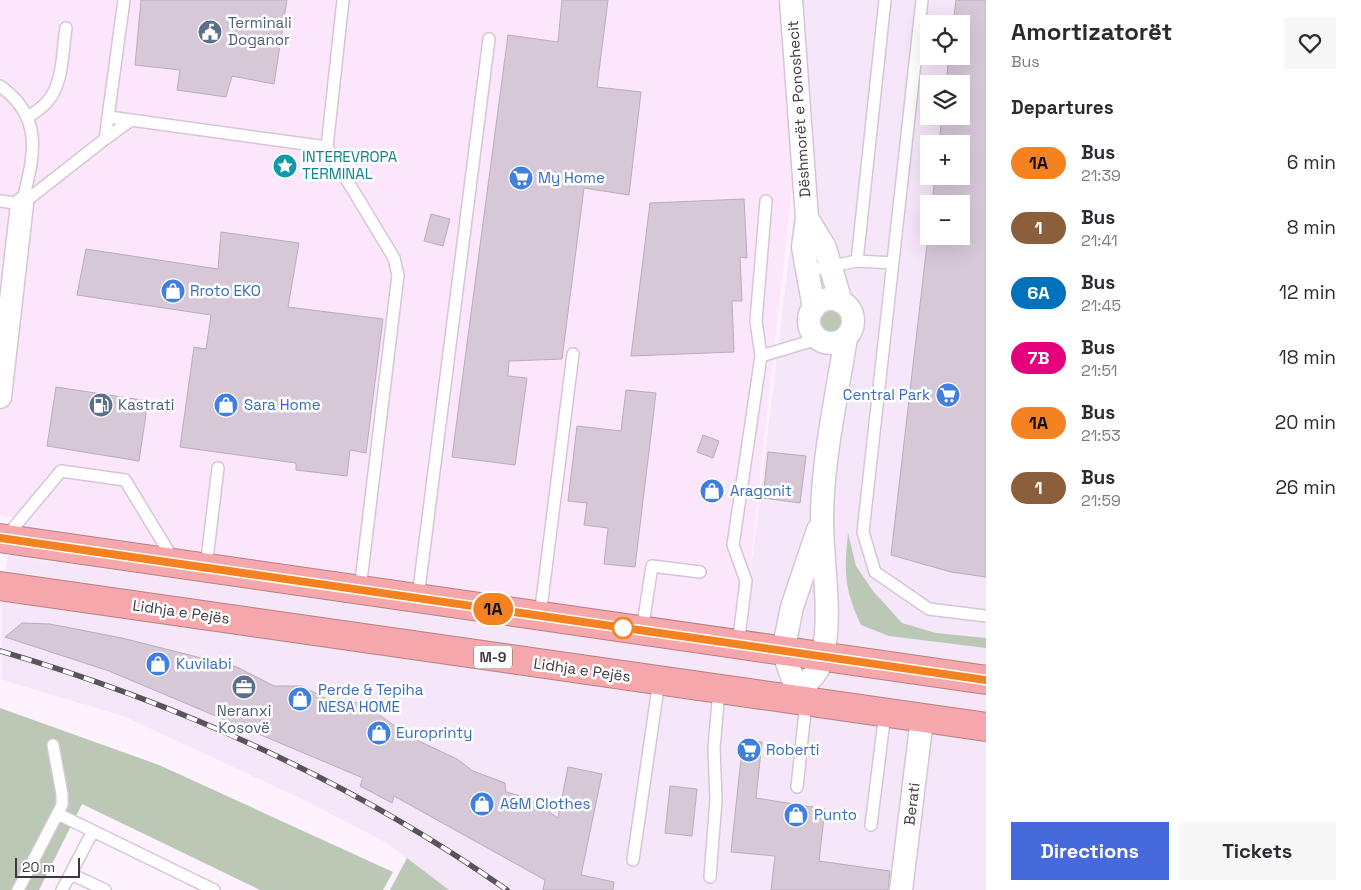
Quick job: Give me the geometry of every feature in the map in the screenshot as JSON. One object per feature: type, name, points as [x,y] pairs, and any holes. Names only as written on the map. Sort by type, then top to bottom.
[{"type":"highway","points":[[2,538],[986,680]]},
{"type":"highway","name":"Lidhja e Pejës","points":[[0,586],[719,690],[802,698],[922,719],[986,727]]},
{"type":"street","name":"Dëshmorët e Ponoshecit","points":[[791,0],[807,218],[803,247],[814,308],[809,320],[810,327],[820,340],[834,411]]},
{"type":"street","points":[[0,397],[22,204]]},
{"type":"street","name":"Dëshmorët e Ponoshecit","points":[[802,698],[823,657],[826,613],[822,518],[834,411],[846,338],[852,325],[850,311],[841,302],[825,248],[807,218]]},
{"type":"street","points":[[814,308],[827,300],[841,302]]},
{"type":"street","points":[[820,340],[834,343],[846,338]]},
{"type":"street","name":"Dëshmorët e Ponoshecit","points":[[802,698],[794,682],[784,651],[792,607],[822,518]]},
{"type":"street","name":"Berati","points":[[901,890],[922,719]]},
{"type":"lane","points":[[105,139],[124,0]]},
{"type":"lane","points":[[343,0],[327,147],[394,258],[398,275],[360,589]]},
{"type":"lane","points":[[857,261],[885,0]]},
{"type":"lane","points":[[922,0],[862,532],[875,572],[929,609],[986,616]]},
{"type":"lane","points":[[27,118],[46,104],[54,93],[59,80],[66,28]]},
{"type":"lane","points":[[418,597],[489,39]]},
{"type":"lane","points":[[0,86],[10,94],[27,118],[31,128],[33,149],[22,204]]},
{"type":"lane","points":[[109,117],[327,147]]},
{"type":"lane","points":[[0,201],[22,204],[131,120]]},
{"type":"lane","points":[[738,644],[746,581],[733,545],[761,356],[756,321],[766,201]]},
{"type":"lane","points":[[806,271],[857,261],[893,263]]},
{"type":"lane","points":[[761,356],[820,340]]},
{"type":"lane","points":[[540,616],[573,354]]},
{"type":"lane","points":[[206,567],[218,468]]},
{"type":"lane","points":[[2,538],[61,471],[70,472],[124,480],[176,563]]},
{"type":"lane","points":[[642,631],[652,566],[700,572]]},
{"type":"lane","points":[[633,860],[659,681]]},
{"type":"lane","points":[[710,877],[716,800],[714,748],[719,690]]},
{"type":"lane","points":[[797,787],[802,698]]},
{"type":"lane","points":[[871,825],[885,713]]},
{"type":"lane","points":[[18,890],[58,814],[62,794],[53,745]]},
{"type":"lane","points":[[58,814],[214,890]]},
{"type":"lane","points":[[62,890],[93,831]]},
{"type":"lane","points":[[71,874],[105,890]]},
{"type":"shaded area","points":[[0,0],[788,0],[798,134],[740,659],[8,557],[29,520],[0,515]]},
{"type":"shaded area","points":[[795,0],[986,0],[986,890],[448,890],[387,843],[302,799],[123,716],[2,680],[1,600],[8,557],[740,658],[804,134]]},
{"type":"green space","points":[[831,311],[841,315],[845,325],[841,335],[831,339],[821,335],[817,325],[821,315]]},
{"type":"green space","points":[[848,533],[856,566],[873,591],[902,623],[936,633],[986,638],[986,648],[889,636],[861,625],[848,590],[846,559]]},
{"type":"green space","points":[[0,708],[159,765],[393,872],[383,890],[260,890],[82,804],[39,890],[0,890]]},
{"type":"green space","points":[[407,858],[449,890],[390,890]]},
{"type":"building","name":"Terminali Doganor","points":[[141,0],[287,0],[274,84],[232,76],[226,97],[177,90],[180,70],[135,65]]},
{"type":"building","name":"My Home","points":[[562,0],[608,0],[597,87],[641,92],[629,195],[584,188],[562,359],[509,361],[508,376],[527,378],[515,465],[452,457],[508,35],[558,42]]},
{"type":"building","name":"Central Park","points":[[956,0],[986,0],[986,577],[951,572],[891,555],[927,245],[970,245],[970,195],[933,195],[934,185],[970,185],[970,135],[940,135],[941,125],[970,125],[970,75],[947,75],[948,65],[970,65],[970,15],[954,15]]},
{"type":"building","points":[[744,199],[747,258],[740,257],[742,301],[732,301],[734,352],[631,356],[650,203]]},
{"type":"building","points":[[431,214],[450,219],[443,246],[424,241]]},
{"type":"building","points":[[221,232],[299,243],[288,307],[383,319],[366,453],[350,450],[347,476],[296,470],[296,463],[180,447],[194,347],[206,349],[211,315],[77,295],[86,249],[218,269]]},
{"type":"building","points":[[56,387],[148,401],[139,461],[47,446]]},
{"type":"building","points":[[626,390],[656,393],[635,567],[604,564],[608,528],[584,525],[587,503],[568,501],[577,426],[621,431]]},
{"type":"building","points":[[703,435],[719,441],[713,458],[697,452]]},
{"type":"building","points":[[768,452],[806,456],[800,503],[763,498]]},
{"type":"building","points":[[22,623],[50,624],[122,638],[237,667],[274,686],[301,686],[331,701],[363,703],[410,737],[457,759],[473,771],[505,783],[506,792],[528,798],[558,818],[568,767],[602,774],[581,875],[614,882],[613,890],[543,890],[545,880],[394,796],[392,803],[360,786],[363,778],[109,671],[5,637]]},
{"type":"building","points":[[743,740],[762,742],[756,798],[825,809],[819,861],[890,871],[888,890],[771,890],[775,856],[731,852]]},
{"type":"building","points":[[670,786],[697,789],[692,836],[665,833]]},
{"type":"railway","points":[[0,651],[134,696],[199,721],[263,750],[326,781],[388,815],[448,851],[507,890]]},
{"type":"bus line","name":"1A","points":[[0,538],[986,680]]},
{"type":"place","name":"Terminali Doganor","points":[[210,32]]},
{"type":"place","name":"INTEREVROPA TERMINAL","points":[[285,166]]},
{"type":"place","name":"My Home","points":[[521,178]]},
{"type":"place","name":"Rroto EKO","points":[[173,291]]},
{"type":"place","name":"Central Park","points":[[948,395]]},
{"type":"place","name":"Kastrati","points":[[101,405]]},
{"type":"place","name":"Sara Home","points":[[226,405]]},
{"type":"place","name":"Aragonit","points":[[712,491]]},
{"type":"place","name":"Kuvilabi","points":[[158,664]]},
{"type":"place","name":"Neranxi Kosovë","points":[[244,687]]},
{"type":"place","name":"Perde & Tepiha NESA HOME","points":[[300,699]]},
{"type":"place","name":"Europrinty","points":[[379,733]]},
{"type":"place","name":"Roberti","points":[[749,750]]},
{"type":"place","name":"A&M Clothes","points":[[482,804]]},
{"type":"place","name":"Punto","points":[[796,815]]}]
